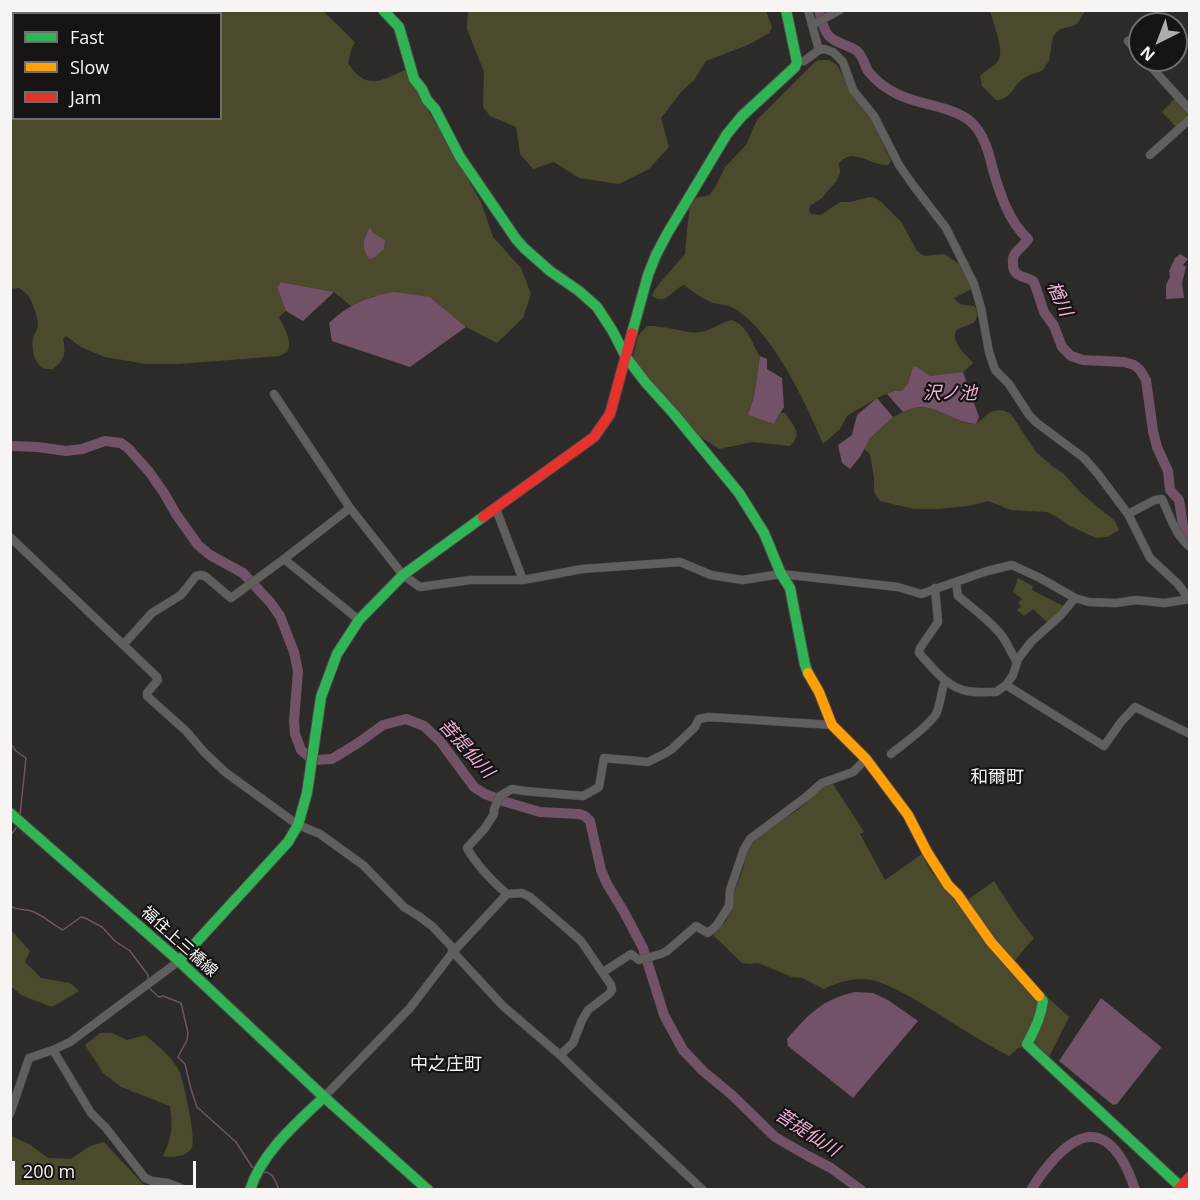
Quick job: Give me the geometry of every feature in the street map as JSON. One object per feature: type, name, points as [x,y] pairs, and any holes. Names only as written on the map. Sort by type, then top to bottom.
[{"type":"main road","points":[[383,10],[399,27],[414,79],[435,109],[460,157],[516,238],[550,271],[597,307],[626,357],[738,493],[764,533],[781,574],[790,588],[806,665],[832,725],[866,759],[908,815],[927,852],[948,885],[958,895],[991,942],[1043,1001],[1038,1025],[1027,1044],[1181,1188],[1190,1177]]},
{"type":"main road","points":[[179,961],[288,842],[298,825],[307,793],[321,697],[337,654],[359,620],[403,576],[594,437],[610,414],[648,275],[667,234],[727,134],[742,116],[795,67],[786,10]]},
{"type":"main road","name":"福住上三橋線","points":[[10,813],[179,961],[324,1097],[428,1190]]},
{"type":"main road","points":[[248,1188],[265,1158],[324,1097]]},
{"type":"street","points":[[808,10],[819,50]]},
{"type":"street","points":[[813,25],[840,10]]},
{"type":"street","points":[[274,394],[350,508],[403,576],[420,587],[470,580],[524,580],[582,569],[680,562],[711,575],[743,579],[781,574],[898,587],[921,594],[987,571],[1012,565],[1075,598],[1089,602],[1116,603],[1136,600],[1164,603],[1189,599],[1178,584],[1150,558],[1128,514],[1098,474],[1084,458],[1029,415],[1009,384],[995,370],[974,284],[946,228],[913,185],[890,148],[874,116],[852,90],[843,62],[829,50],[819,50],[804,61],[796,62]]},
{"type":"street","points":[[1156,72],[1190,110]]},
{"type":"street","points":[[1150,155],[1190,119]]},
{"type":"street","points":[[1128,514],[1155,500],[1162,500],[1178,535],[1190,547]]},
{"type":"street","points":[[123,645],[152,614],[181,595],[196,576],[205,576],[231,598],[350,508]]},
{"type":"street","points":[[496,509],[524,580]]},
{"type":"street","points":[[10,537],[158,678],[147,693],[149,698],[186,731],[225,772],[298,825],[320,834],[363,865],[404,907],[432,926],[503,1006],[560,1055],[703,1190]]},
{"type":"street","points":[[284,559],[359,620]]},
{"type":"street","points":[[956,583],[958,596],[997,630],[1005,639],[1017,662]]},
{"type":"street","points":[[935,588],[938,622],[919,653],[945,681],[968,692],[996,692],[1006,685],[1030,642],[1062,615],[1075,598]]},
{"type":"street","points":[[891,754],[937,713],[945,681]]},
{"type":"street","points":[[1006,685],[1104,746],[1135,707],[1190,734]]},
{"type":"street","points":[[507,894],[489,878],[467,848],[494,814],[500,796],[512,789],[583,796],[599,787],[604,758],[648,762],[672,749],[695,727],[699,719],[709,717],[832,725]]},
{"type":"street","points":[[603,972],[631,954],[639,960],[662,954],[696,926],[708,933],[717,925],[729,906],[730,890],[744,849],[750,839],[822,783],[853,772],[866,759]]},
{"type":"street","points":[[324,1097],[410,1008],[453,952],[507,894],[522,893],[530,897],[581,941],[611,985],[612,990],[609,994],[588,1010],[573,1043],[560,1055]]},
{"type":"street","points":[[10,1113],[29,1058],[70,1042],[179,961]]},
{"type":"street","points":[[53,1050],[91,1113],[146,1178],[186,1190]]},
{"type":"shaded area","points":[[990,10],[1085,11],[1077,24],[1060,29],[1053,36],[1049,61],[1042,71],[1024,78],[1007,96],[996,100],[982,86],[980,76],[995,64],[1000,55],[999,42]]},
{"type":"shaded area","points":[[10,11],[323,11],[355,42],[348,63],[361,77],[374,81],[381,80],[405,70],[481,202],[493,237],[521,268],[531,294],[523,318],[497,343],[466,327],[430,297],[374,296],[352,307],[334,292],[281,282],[277,287],[286,311],[279,317],[287,334],[289,347],[288,351],[280,356],[179,364],[146,364],[105,357],[81,347],[66,336],[63,339],[62,359],[53,369],[47,369],[39,364],[34,355],[33,339],[38,323],[32,303],[19,288],[11,289]]},
{"type":"shaded area","points":[[468,11],[766,11],[772,27],[769,33],[750,44],[706,61],[694,80],[682,91],[661,118],[669,147],[649,169],[619,184],[579,178],[554,162],[533,169],[520,154],[516,127],[490,116],[483,107],[484,72],[467,29]]},
{"type":"shaded area","points":[[819,60],[829,60],[837,65],[856,100],[871,118],[891,161],[888,165],[882,165],[857,157],[845,158],[839,163],[840,173],[837,180],[822,198],[810,206],[809,211],[811,214],[821,215],[840,202],[869,197],[880,201],[902,223],[917,251],[925,256],[944,254],[959,264],[972,289],[954,298],[961,304],[975,306],[977,315],[975,321],[956,331],[955,337],[958,345],[973,363],[963,372],[930,376],[916,366],[913,367],[908,383],[902,391],[894,391],[877,398],[847,416],[840,429],[823,444],[788,371],[751,321],[734,308],[707,300],[684,285],[665,298],[657,299],[652,296],[659,284],[685,254],[690,206],[696,198],[712,192],[725,167],[746,145],[757,120]]},
{"type":"shaded area","points":[[1176,97],[1189,112],[1189,118],[1178,129],[1162,112]]},
{"type":"shaded area","points":[[732,320],[746,331],[760,356],[754,397],[748,415],[774,424],[781,413],[785,413],[797,434],[790,446],[752,442],[719,449],[693,432],[632,361],[638,336],[647,326],[695,332],[708,330]]},
{"type":"shaded area","points":[[911,408],[933,409],[970,424],[976,424],[993,411],[1002,410],[1011,414],[1036,452],[1064,474],[1081,493],[1115,521],[1119,530],[1107,537],[1096,538],[1047,512],[1011,510],[988,501],[969,506],[914,509],[880,501],[874,492],[870,454],[864,449],[870,438],[893,417]]},
{"type":"shaded area","points":[[1018,578],[1033,586],[1032,590],[1067,608],[1049,624],[1033,609],[1024,616],[1017,610],[1021,606],[1018,603],[1022,599],[1013,592]]},
{"type":"shaded area","points":[[833,784],[864,832],[860,834],[885,880],[922,854],[930,870],[959,906],[994,881],[1034,938],[1014,961],[1030,981],[1069,1017],[1044,1067],[1022,1047],[1009,1056],[894,988],[866,979],[841,982],[824,989],[802,978],[792,977],[758,963],[742,963],[713,935],[727,920],[729,906],[750,846],[760,835],[799,809],[823,787]]},
{"type":"shaded area","points":[[11,930],[30,951],[25,962],[41,978],[70,983],[79,991],[54,1006],[21,995],[11,986]]},
{"type":"shaded area","points":[[100,1033],[112,1033],[127,1040],[145,1035],[173,1062],[182,1079],[191,1123],[193,1142],[187,1153],[175,1157],[163,1156],[171,1132],[170,1106],[121,1087],[103,1073],[85,1045]]},
{"type":"shaded area","points":[[11,1136],[29,1144],[48,1158],[71,1159],[90,1146],[104,1142],[150,1189],[11,1189]]},
{"type":"water","points":[[370,227],[373,233],[385,240],[384,249],[369,259],[364,243]]},
{"type":"water","points":[[1180,254],[1188,259],[1183,265],[1186,267],[1182,283],[1184,298],[1166,299],[1169,271],[1175,258]]},
{"type":"water","points":[[281,282],[334,292],[303,321],[286,311],[277,287]]},
{"type":"water","points":[[394,292],[430,297],[466,327],[410,367],[332,341],[329,323],[343,311],[359,302]]},
{"type":"water","points":[[760,356],[767,359],[767,369],[782,378],[784,407],[774,424],[748,415],[754,397]]},
{"type":"water","name":"沢ノ池","points":[[916,366],[930,376],[963,372],[979,417],[976,424],[966,423],[923,407],[903,412],[887,394],[902,391],[908,383],[913,367]]},
{"type":"water","name":"沢ノ池","points":[[877,398],[893,417],[870,438],[860,457],[850,469],[842,463],[838,445],[852,435],[857,415]]},
{"type":"water","points":[[855,992],[873,993],[888,1000],[918,1021],[853,1098],[788,1046],[787,1039],[816,1009],[833,999]]},
{"type":"water","points":[[1101,998],[1161,1048],[1117,1104],[1113,1105],[1059,1061]]},
{"type":"waterway","name":"楢川","points":[[819,10],[829,36],[857,51],[868,71],[881,84],[905,98],[963,116],[979,131],[988,150],[1006,207],[1021,232],[1028,239],[1014,256],[1014,270],[1018,275],[1034,282],[1044,312],[1054,326],[1062,347],[1071,356],[1083,360],[1124,362],[1134,365],[1146,380],[1157,447],[1168,471],[1170,490],[1179,500],[1184,532],[1190,542]]},
{"type":"waterway","name":"菩提仙川","points":[[10,446],[66,451],[82,449],[105,441],[121,443],[129,449],[150,473],[198,545],[210,555],[243,573],[280,616],[294,652],[298,671],[295,734],[301,750],[308,756],[316,760],[332,759],[383,725],[406,719],[424,726],[440,741],[474,787],[485,794],[540,812],[585,816],[590,821],[601,870],[643,948],[664,1015],[683,1050],[775,1137],[831,1168],[861,1190]]},
{"type":"waterway","points":[[10,743],[26,758],[20,815]]},
{"type":"waterway","points":[[10,836],[16,828]]},
{"type":"waterway","points":[[10,906],[34,912],[63,930],[81,917],[85,918],[102,927],[115,941],[130,951],[148,975],[148,979]]},
{"type":"waterway","points":[[148,987],[159,997],[163,996],[181,1003],[188,1033],[178,1057],[185,1064],[197,1107],[236,1142],[254,1168]]},
{"type":"waterway","name":"菩提仙川","points":[[1031,1190],[1041,1174],[1063,1150],[1080,1139],[1089,1137],[1098,1138],[1113,1148],[1129,1173],[1135,1190]]},
{"type":"waterway","points":[[264,1172],[272,1176],[279,1190]]},
{"type":"traffic: fast","points":[[383,10],[399,27],[414,79],[435,109],[460,157],[516,239],[550,271],[597,307],[626,357],[739,493],[764,533],[781,574],[790,588],[808,673]]},
{"type":"traffic: fast","points":[[632,333],[656,255],[727,134],[742,116],[795,67],[797,62],[786,10]]},
{"type":"traffic: fast","points":[[179,961],[288,842],[298,825],[307,793],[321,697],[337,654],[359,620],[403,575],[483,517]]},
{"type":"traffic: fast","points":[[10,813],[179,961],[324,1097],[428,1190]]},
{"type":"traffic: fast","points":[[1039,996],[1043,1001],[1041,1012],[1027,1044],[1184,1190]]},
{"type":"traffic: fast","points":[[250,1190],[255,1176],[271,1151],[291,1128],[324,1097]]},
{"type":"traffic: slow","points":[[808,673],[819,692],[832,725],[866,759],[908,815],[927,852],[948,885],[958,895],[991,942],[1039,996]]},
{"type":"traffic: jam","points":[[483,517],[594,437],[610,414],[632,333]]},
{"type":"traffic: jam","points":[[1178,1190],[1190,1177]]},
{"type":"district","name":"和爾町","points":[[997,778]]},
{"type":"district","name":"中之庄町","points":[[446,1065]]}]
